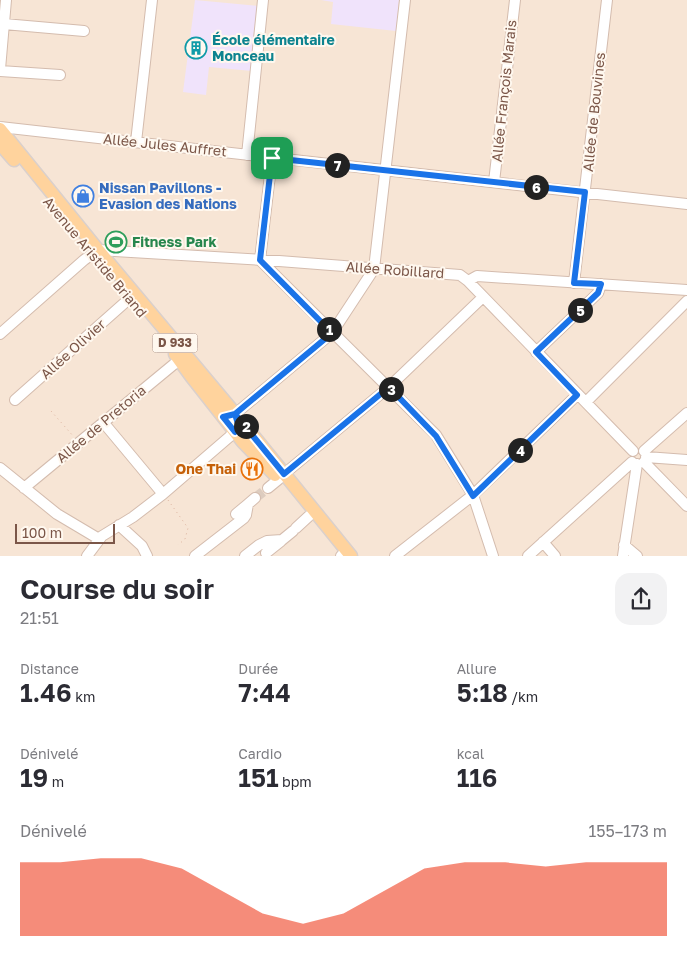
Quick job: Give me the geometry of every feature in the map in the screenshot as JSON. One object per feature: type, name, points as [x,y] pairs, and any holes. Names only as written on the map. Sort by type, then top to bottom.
[{"type":"main road","name":"Avenue Aristide Briand","points":[[0,128],[179,360],[229,415],[235,432],[281,476],[309,516],[344,556]]},
{"type":"main road","name":"Avenue Aristide Briand","points":[[0,144],[95,252],[281,476],[344,556]]},
{"type":"street","points":[[6,0],[0,70],[60,75]]},
{"type":"street","points":[[136,142],[152,0]]},
{"type":"street","points":[[247,154],[263,0]]},
{"type":"street","points":[[229,415],[332,333],[374,269],[405,0]]},
{"type":"street","name":"Allée François Marais","points":[[494,182],[515,0]]},
{"type":"street","name":"Allée de Bouvines","points":[[574,283],[607,0]]},
{"type":"street","points":[[4,24],[84,31]]},
{"type":"street","name":"Allée Jules Auffret","points":[[0,128],[687,202]]},
{"type":"street","points":[[272,158],[260,260],[436,436],[473,496],[493,556]]},
{"type":"street","points":[[0,334],[95,252]]},
{"type":"street","name":"Allée Robillard","points":[[95,252],[260,260],[460,274],[468,281],[477,276],[687,290]]},
{"type":"street","points":[[468,281],[687,506]]},
{"type":"street","points":[[536,352],[598,293],[601,284]]},
{"type":"street","points":[[268,488],[389,387],[483,297]]},
{"type":"street","name":"Allée Olivier","points":[[15,400],[130,298]]},
{"type":"street","points":[[586,402],[687,301]]},
{"type":"street","name":"Allée de Pretoria","points":[[24,488],[179,360]]},
{"type":"street","points":[[395,556],[473,496],[577,395]]},
{"type":"street","points":[[528,556],[687,413]]},
{"type":"street","points":[[104,422],[163,494]]},
{"type":"street","points":[[87,556],[99,539],[163,494],[235,432]]},
{"type":"street","points":[[639,458],[687,460]]},
{"type":"street","points":[[623,556],[639,458]]},
{"type":"street","points":[[0,468],[57,514],[99,539]]},
{"type":"street","points":[[195,556],[244,518],[252,501],[236,514]]},
{"type":"street","points":[[266,553],[309,516]]},
{"type":"street","points":[[119,525],[142,546],[147,556]]},
{"type":"street","points":[[245,556],[267,541],[282,540]]},
{"type":"street","points":[[542,542],[555,556]]},
{"type":"street","points":[[624,544],[636,556]]},
{"type":"path","points":[[51,411],[79,442]]},
{"type":"path","points":[[163,494],[188,528],[185,540],[178,545]]},
{"type":"shaded area","points":[[0,0],[687,0],[687,556],[0,556]]},
{"type":"shaded area","points":[[195,0],[259,6],[252,71],[209,67],[206,95],[183,92]]},
{"type":"shaded area","points":[[321,0],[399,0],[396,31],[331,24],[333,2]]},
{"type":"tunnel","points":[[255,498],[268,488]]},
{"type":"place","name":"École élémentaire Monceau","points":[[196,48]]},
{"type":"place","name":"Nissan Pavillons - Evasion des Nations","points":[[83,196]]},
{"type":"place","name":"Fitness Park","points":[[116,242]]},
{"type":"place","name":"One Thai","points":[[252,469]]},
{"type":"route","points":[[272,158],[260,260],[332,333],[235,414],[239,427],[235,432],[223,417],[235,414],[284,474],[389,387],[436,436],[473,496],[577,395],[536,352],[598,293],[601,284],[574,283],[585,192],[272,158]]}]
